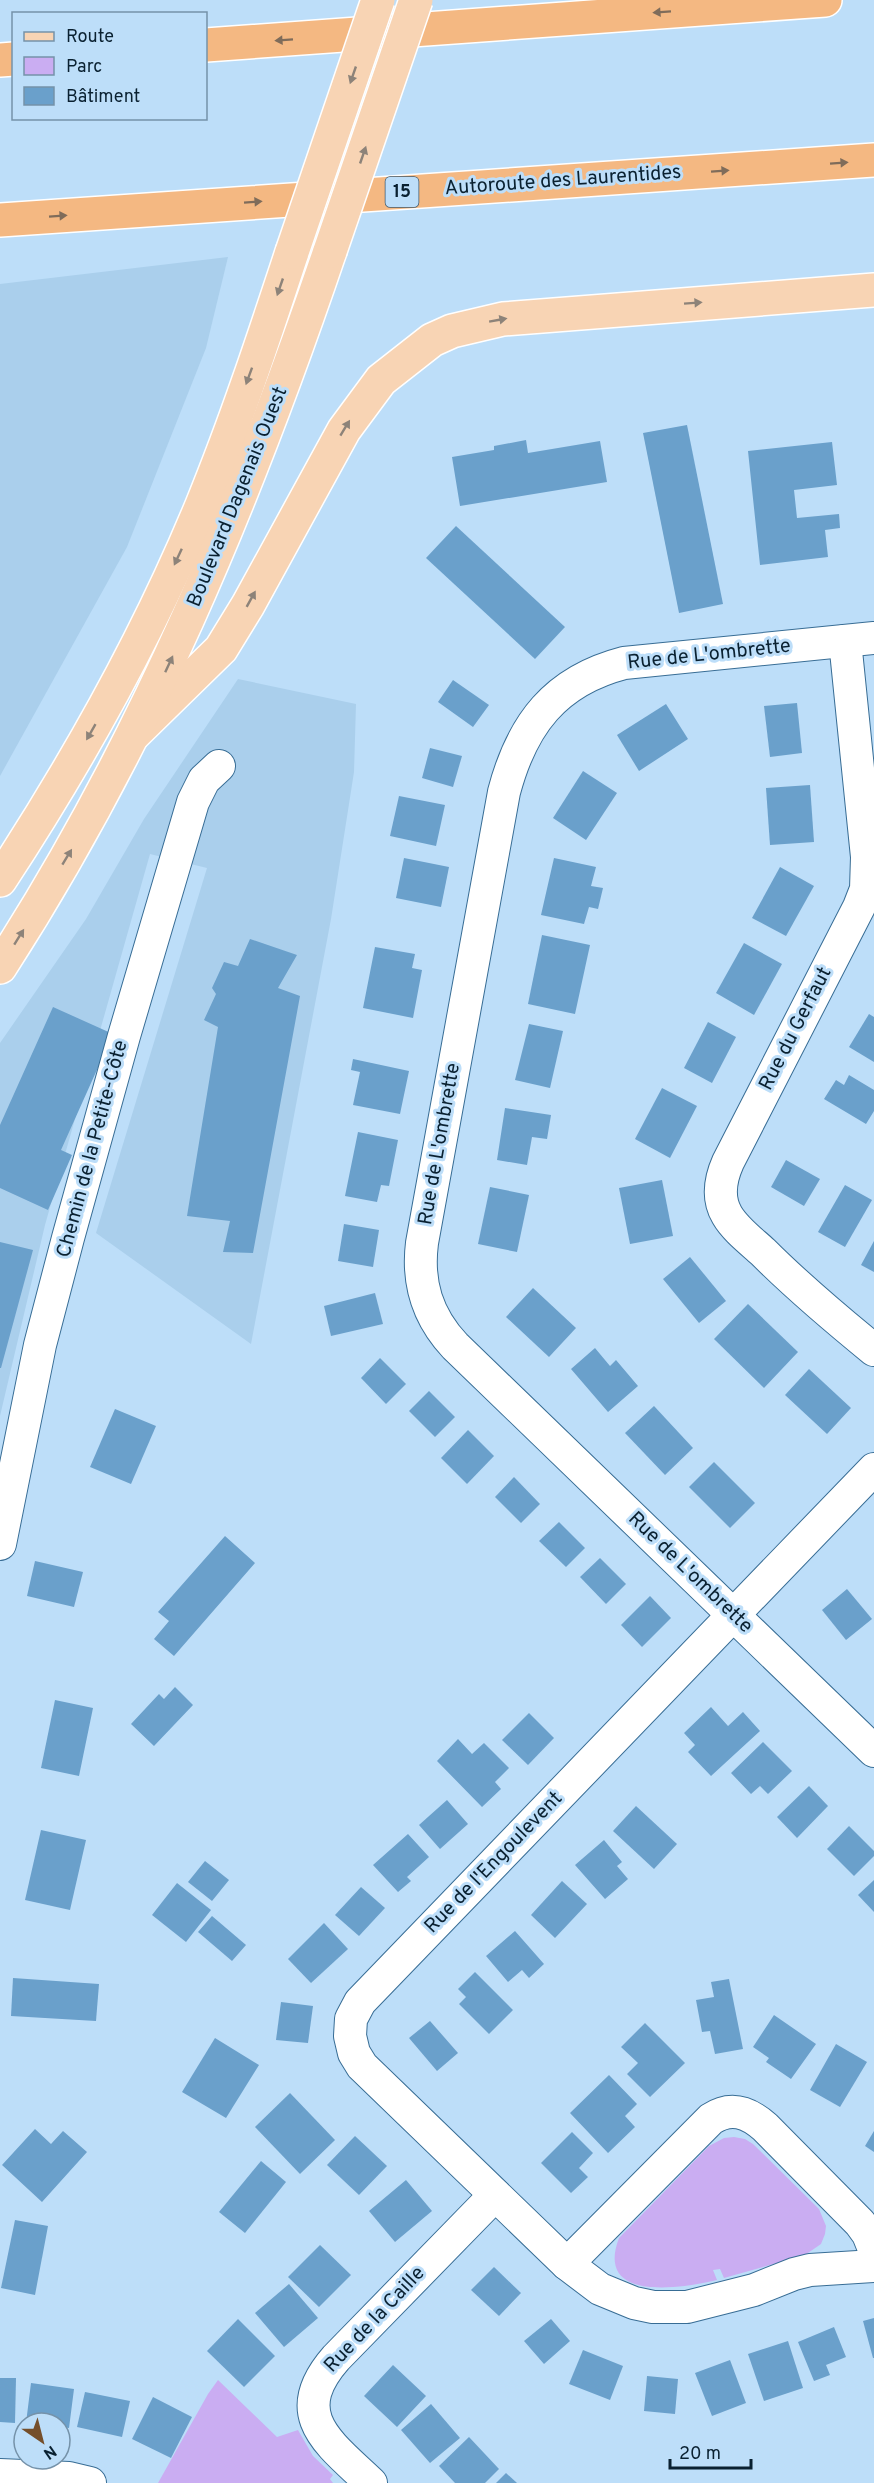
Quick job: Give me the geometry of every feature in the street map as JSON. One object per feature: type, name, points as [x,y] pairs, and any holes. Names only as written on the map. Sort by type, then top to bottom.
[{"type":"highway","points":[[207,45],[825,0]]},
{"type":"highway","name":"Autoroute des Laurentides","points":[[0,220],[874,160]]},
{"type":"main road","name":"Boulevard Dagenais Ouest","points":[[0,880],[98,719],[163,589],[201,506],[269,321],[378,0]]},
{"type":"main road","name":"Boulevard Dagenais Ouest","points":[[0,967],[95,810],[209,574],[263,441],[416,0]]},
{"type":"main road","points":[[133,735],[221,650],[254,596],[338,440],[367,395],[393,368],[432,340],[452,331],[503,319],[874,290]]},
{"type":"street","name":"Rue du Gerfaut","points":[[860,640],[866,888],[859,907],[728,1162],[720,1182],[720,1190],[727,1216],[739,1229],[800,1288],[874,1350]]},
{"type":"street","name":"Rue de L'ombrette","points":[[860,640],[642,660],[606,668],[593,673],[562,692],[545,707],[528,729],[515,756],[504,792],[421,1250],[420,1268],[424,1293],[433,1316],[446,1337],[874,1751]]},
{"type":"street","name":"Chemin de la Petite-Côte","points":[[0,1544],[40,1345],[124,1036],[193,802],[204,780],[219,766]]},
{"type":"street","name":"Rue de l'Engoulevent","points":[[874,1469],[385,1976],[355,2010],[350,2036],[354,2053],[362,2066],[567,2264],[600,2289],[618,2298],[653,2307],[671,2308],[709,2302],[810,2270],[874,2266]]},
{"type":"street","points":[[567,2264],[706,2124],[720,2113],[732,2111],[754,2118],[765,2127],[860,2223],[868,2234],[874,2249]]},
{"type":"street","name":"Rue de la Caille","points":[[371,2483],[340,2455],[318,2429],[312,2404],[316,2386],[336,2358],[495,2195]]},
{"type":"street","points":[[0,2475],[69,2478],[90,2483]]},
{"type":"shaded area","points":[[228,257],[206,348],[127,547],[0,776],[0,284]]},
{"type":"shaded area","points":[[238,679],[356,704],[354,772],[331,919],[251,1344],[96,1233],[207,868],[150,854],[45,1225],[0,1416],[0,1043],[86,919],[144,819]]},
{"type":"green space","points":[[724,2138],[745,2139],[753,2144],[819,2209],[826,2226],[821,2244],[805,2255],[724,2278],[720,2269],[713,2270],[717,2280],[702,2283],[664,2287],[630,2282],[619,2273],[615,2259],[619,2238],[709,2146]]},
{"type":"green space","points":[[218,2380],[277,2437],[298,2430],[313,2456],[333,2475],[330,2479],[333,2483],[158,2483]]},
{"type":"building","points":[[687,425],[723,604],[679,613],[643,433]]},
{"type":"building","points":[[526,440],[528,453],[600,441],[607,482],[460,506],[452,457],[494,450],[494,446]]},
{"type":"building","points":[[832,442],[837,485],[794,490],[797,518],[839,514],[840,528],[825,530],[828,557],[760,565],[748,451]]},
{"type":"building","points":[[456,526],[565,627],[535,659],[426,558]]},
{"type":"building","points":[[453,680],[489,705],[473,727],[438,702]]},
{"type":"building","points":[[797,703],[802,753],[770,757],[764,706]]},
{"type":"building","points":[[666,704],[688,739],[639,771],[617,735]]},
{"type":"building","points":[[430,748],[462,756],[453,787],[422,778]]},
{"type":"building","points":[[583,771],[617,793],[586,840],[553,818]]},
{"type":"building","points":[[810,785],[814,842],[770,845],[766,788]]},
{"type":"building","points":[[399,796],[445,805],[436,846],[390,836]]},
{"type":"building","points":[[404,858],[449,867],[441,907],[396,898]]},
{"type":"building","points":[[554,858],[596,867],[591,886],[603,888],[598,909],[589,907],[584,924],[541,915]]},
{"type":"building","points":[[780,867],[814,886],[786,936],[752,918]]},
{"type":"building","points":[[542,935],[590,945],[575,1014],[528,1004]]},
{"type":"building","points":[[250,939],[297,955],[278,988],[300,996],[253,1253],[223,1252],[230,1221],[187,1216],[218,1027],[204,1020],[216,994],[212,988],[224,962],[238,966]]},
{"type":"building","points":[[744,943],[782,964],[754,1015],[716,993]]},
{"type":"building","points":[[375,947],[415,954],[412,968],[422,970],[413,1018],[363,1008]]},
{"type":"building","points":[[53,1007],[113,1034],[61,1150],[72,1155],[48,1210],[0,1188],[0,1125]]},
{"type":"building","points":[[869,1014],[874,1017],[874,1062],[849,1047]]},
{"type":"building","points":[[708,1022],[736,1037],[712,1083],[684,1068]]},
{"type":"building","points":[[529,1024],[563,1031],[550,1088],[515,1080]]},
{"type":"building","points":[[353,1059],[409,1071],[400,1114],[353,1105],[360,1072],[351,1070]]},
{"type":"building","points":[[849,1075],[874,1090],[874,1111],[866,1124],[824,1099],[836,1080],[844,1085]]},
{"type":"building","points":[[662,1088],[697,1106],[670,1158],[635,1139]]},
{"type":"building","points":[[505,1108],[551,1115],[547,1139],[532,1137],[527,1165],[497,1160]]},
{"type":"building","points":[[358,1132],[398,1140],[389,1186],[381,1185],[377,1202],[345,1196]]},
{"type":"building","points":[[786,1160],[820,1179],[804,1206],[771,1187]]},
{"type":"building","points":[[662,1180],[673,1236],[630,1244],[619,1188]]},
{"type":"building","points":[[845,1185],[872,1200],[845,1247],[818,1232]]},
{"type":"building","points":[[490,1187],[529,1195],[517,1252],[478,1244]]},
{"type":"building","points":[[344,1224],[379,1230],[373,1267],[338,1261]]},
{"type":"building","points":[[874,1241],[874,1272],[861,1265]]},
{"type":"building","points":[[0,1242],[33,1250],[1,1368],[0,1368]]},
{"type":"building","points":[[690,1257],[726,1301],[699,1323],[663,1279]]},
{"type":"building","points":[[533,1288],[576,1328],[549,1357],[506,1317]]},
{"type":"building","points":[[375,1293],[383,1324],[331,1336],[324,1306]]},
{"type":"building","points":[[748,1304],[798,1352],[764,1388],[714,1339]]},
{"type":"building","points":[[595,1348],[610,1366],[616,1360],[638,1386],[608,1412],[571,1369]]},
{"type":"building","points":[[380,1358],[406,1384],[386,1404],[361,1378]]},
{"type":"building","points":[[809,1369],[851,1408],[827,1434],[785,1395]]},
{"type":"building","points":[[429,1391],[455,1417],[435,1437],[409,1411]]},
{"type":"building","points":[[654,1406],[693,1448],[665,1475],[625,1433]]},
{"type":"building","points":[[115,1409],[156,1426],[131,1484],[90,1467]]},
{"type":"building","points":[[468,1430],[494,1456],[467,1484],[441,1458]]},
{"type":"building","points":[[714,1462],[755,1503],[730,1528],[689,1487]]},
{"type":"building","points":[[514,1477],[540,1504],[521,1523],[495,1497]]},
{"type":"building","points":[[559,1522],[585,1548],[566,1567],[539,1541]]},
{"type":"building","points":[[225,1536],[255,1563],[174,1656],[154,1639],[169,1621],[158,1612]]},
{"type":"building","points":[[600,1558],[626,1584],[606,1604],[580,1577]]},
{"type":"building","points":[[35,1561],[83,1572],[74,1607],[27,1596]]},
{"type":"building","points":[[847,1589],[872,1619],[846,1640],[822,1610]]},
{"type":"building","points":[[650,1596],[671,1618],[642,1647],[621,1625]]},
{"type":"building","points":[[175,1687],[193,1705],[154,1746],[131,1724],[159,1694],[164,1699]]},
{"type":"building","points":[[55,1700],[93,1708],[79,1776],[41,1768]]},
{"type":"building","points":[[711,1707],[728,1726],[743,1712],[760,1731],[711,1776],[688,1752],[695,1745],[684,1733]]},
{"type":"building","points":[[529,1713],[554,1738],[528,1765],[502,1740]]},
{"type":"building","points":[[458,1739],[472,1754],[484,1743],[509,1768],[495,1782],[501,1789],[482,1807],[437,1761]]},
{"type":"building","points":[[763,1742],[792,1771],[768,1794],[760,1786],[751,1794],[731,1773]]},
{"type":"building","points":[[809,1786],[828,1806],[797,1838],[777,1817]]},
{"type":"building","points":[[447,1800],[468,1824],[440,1849],[419,1825]]},
{"type":"building","points":[[636,1806],[677,1844],[654,1869],[613,1831]]},
{"type":"building","points":[[849,1826],[874,1851],[874,1856],[854,1876],[827,1849]]},
{"type":"building","points":[[41,1830],[86,1840],[70,1910],[25,1900]]},
{"type":"building","points":[[408,1834],[429,1857],[407,1877],[411,1881],[398,1892],[373,1865]]},
{"type":"building","points":[[604,1840],[622,1862],[617,1866],[628,1879],[605,1899],[575,1865]]},
{"type":"building","points":[[205,1861],[229,1880],[212,1901],[188,1882]]},
{"type":"building","points":[[874,1880],[874,1912],[858,1895]]},
{"type":"building","points":[[562,1881],[587,1904],[555,1938],[531,1915]]},
{"type":"building","points":[[177,1883],[211,1910],[186,1942],[152,1915]]},
{"type":"building","points":[[361,1887],[385,1908],[359,1936],[335,1915]]},
{"type":"building","points":[[212,1916],[246,1945],[232,1961],[198,1932]]},
{"type":"building","points":[[324,1923],[348,1949],[311,1983],[288,1959]]},
{"type":"building","points":[[515,1931],[544,1964],[529,1978],[522,1970],[508,1982],[486,1956]]},
{"type":"building","points":[[475,1972],[513,2010],[489,2034],[459,2004],[466,1997],[458,1989]]},
{"type":"building","points":[[13,1978],[99,1984],[96,2021],[11,2016]]},
{"type":"building","points":[[729,1979],[743,2049],[715,2054],[710,2031],[702,2032],[696,2000],[714,1997],[711,1982]]},
{"type":"building","points":[[281,2002],[313,2006],[308,2043],[276,2040]]},
{"type":"building","points":[[774,2015],[816,2044],[791,2079],[766,2062],[769,2058],[753,2047]]},
{"type":"building","points":[[430,2021],[458,2053],[437,2071],[409,2038]]},
{"type":"building","points":[[645,2023],[685,2063],[650,2097],[627,2074],[638,2063],[621,2047]]},
{"type":"building","points":[[215,2038],[259,2065],[226,2118],[182,2092]]},
{"type":"building","points":[[836,2044],[867,2062],[840,2107],[810,2090]]},
{"type":"building","points":[[609,2075],[637,2104],[625,2116],[635,2127],[608,2153],[570,2113]]},
{"type":"building","points":[[290,2093],[335,2140],[300,2174],[255,2127]]},
{"type":"building","points":[[35,2129],[51,2144],[63,2131],[87,2152],[42,2202],[2,2165]]},
{"type":"building","points":[[874,2131],[874,2152],[865,2146]]},
{"type":"building","points":[[572,2132],[593,2153],[579,2168],[588,2177],[571,2193],[541,2163]]},
{"type":"building","points":[[355,2136],[387,2166],[359,2195],[327,2165]]},
{"type":"building","points":[[261,2161],[286,2182],[245,2233],[219,2212]]},
{"type":"building","points":[[406,2180],[432,2211],[395,2242],[369,2211]]},
{"type":"building","points":[[15,2220],[48,2226],[35,2295],[1,2288]]},
{"type":"building","points":[[320,2245],[351,2275],[319,2307],[288,2277]]},
{"type":"building","points":[[494,2267],[521,2293],[499,2316],[471,2290]]},
{"type":"building","points":[[289,2284],[318,2318],[284,2347],[255,2313]]},
{"type":"building","points":[[874,2318],[874,2358],[873,2358],[863,2321]]},
{"type":"building","points":[[238,2319],[275,2356],[244,2387],[207,2351]]},
{"type":"building","points":[[551,2319],[570,2341],[544,2364],[524,2341]]},
{"type":"building","points":[[834,2327],[846,2357],[826,2365],[830,2375],[814,2381],[798,2342]]},
{"type":"building","points":[[788,2341],[803,2388],[764,2401],[748,2354]]},
{"type":"building","points":[[583,2350],[623,2366],[610,2400],[569,2384]]},
{"type":"building","points":[[730,2360],[746,2403],[712,2416],[695,2373]]},
{"type":"building","points":[[393,2365],[426,2396],[397,2427],[364,2396]]},
{"type":"building","points":[[647,2376],[678,2379],[675,2414],[644,2411]]},
{"type":"building","points":[[0,2378],[16,2378],[15,2411],[12,2411],[12,2423],[0,2422]]},
{"type":"building","points":[[31,2383],[74,2389],[71,2411],[28,2411]]},
{"type":"building","points":[[85,2392],[130,2401],[122,2437],[77,2427]]},
{"type":"building","points":[[153,2397],[192,2417],[171,2458],[132,2439]]},
{"type":"building","points":[[431,2404],[460,2438],[430,2463],[401,2430]]},
{"type":"building","points":[[469,2437],[499,2469],[485,2483],[455,2483],[439,2466]]},
{"type":"building","points":[[506,2473],[517,2483],[496,2483]]}]
